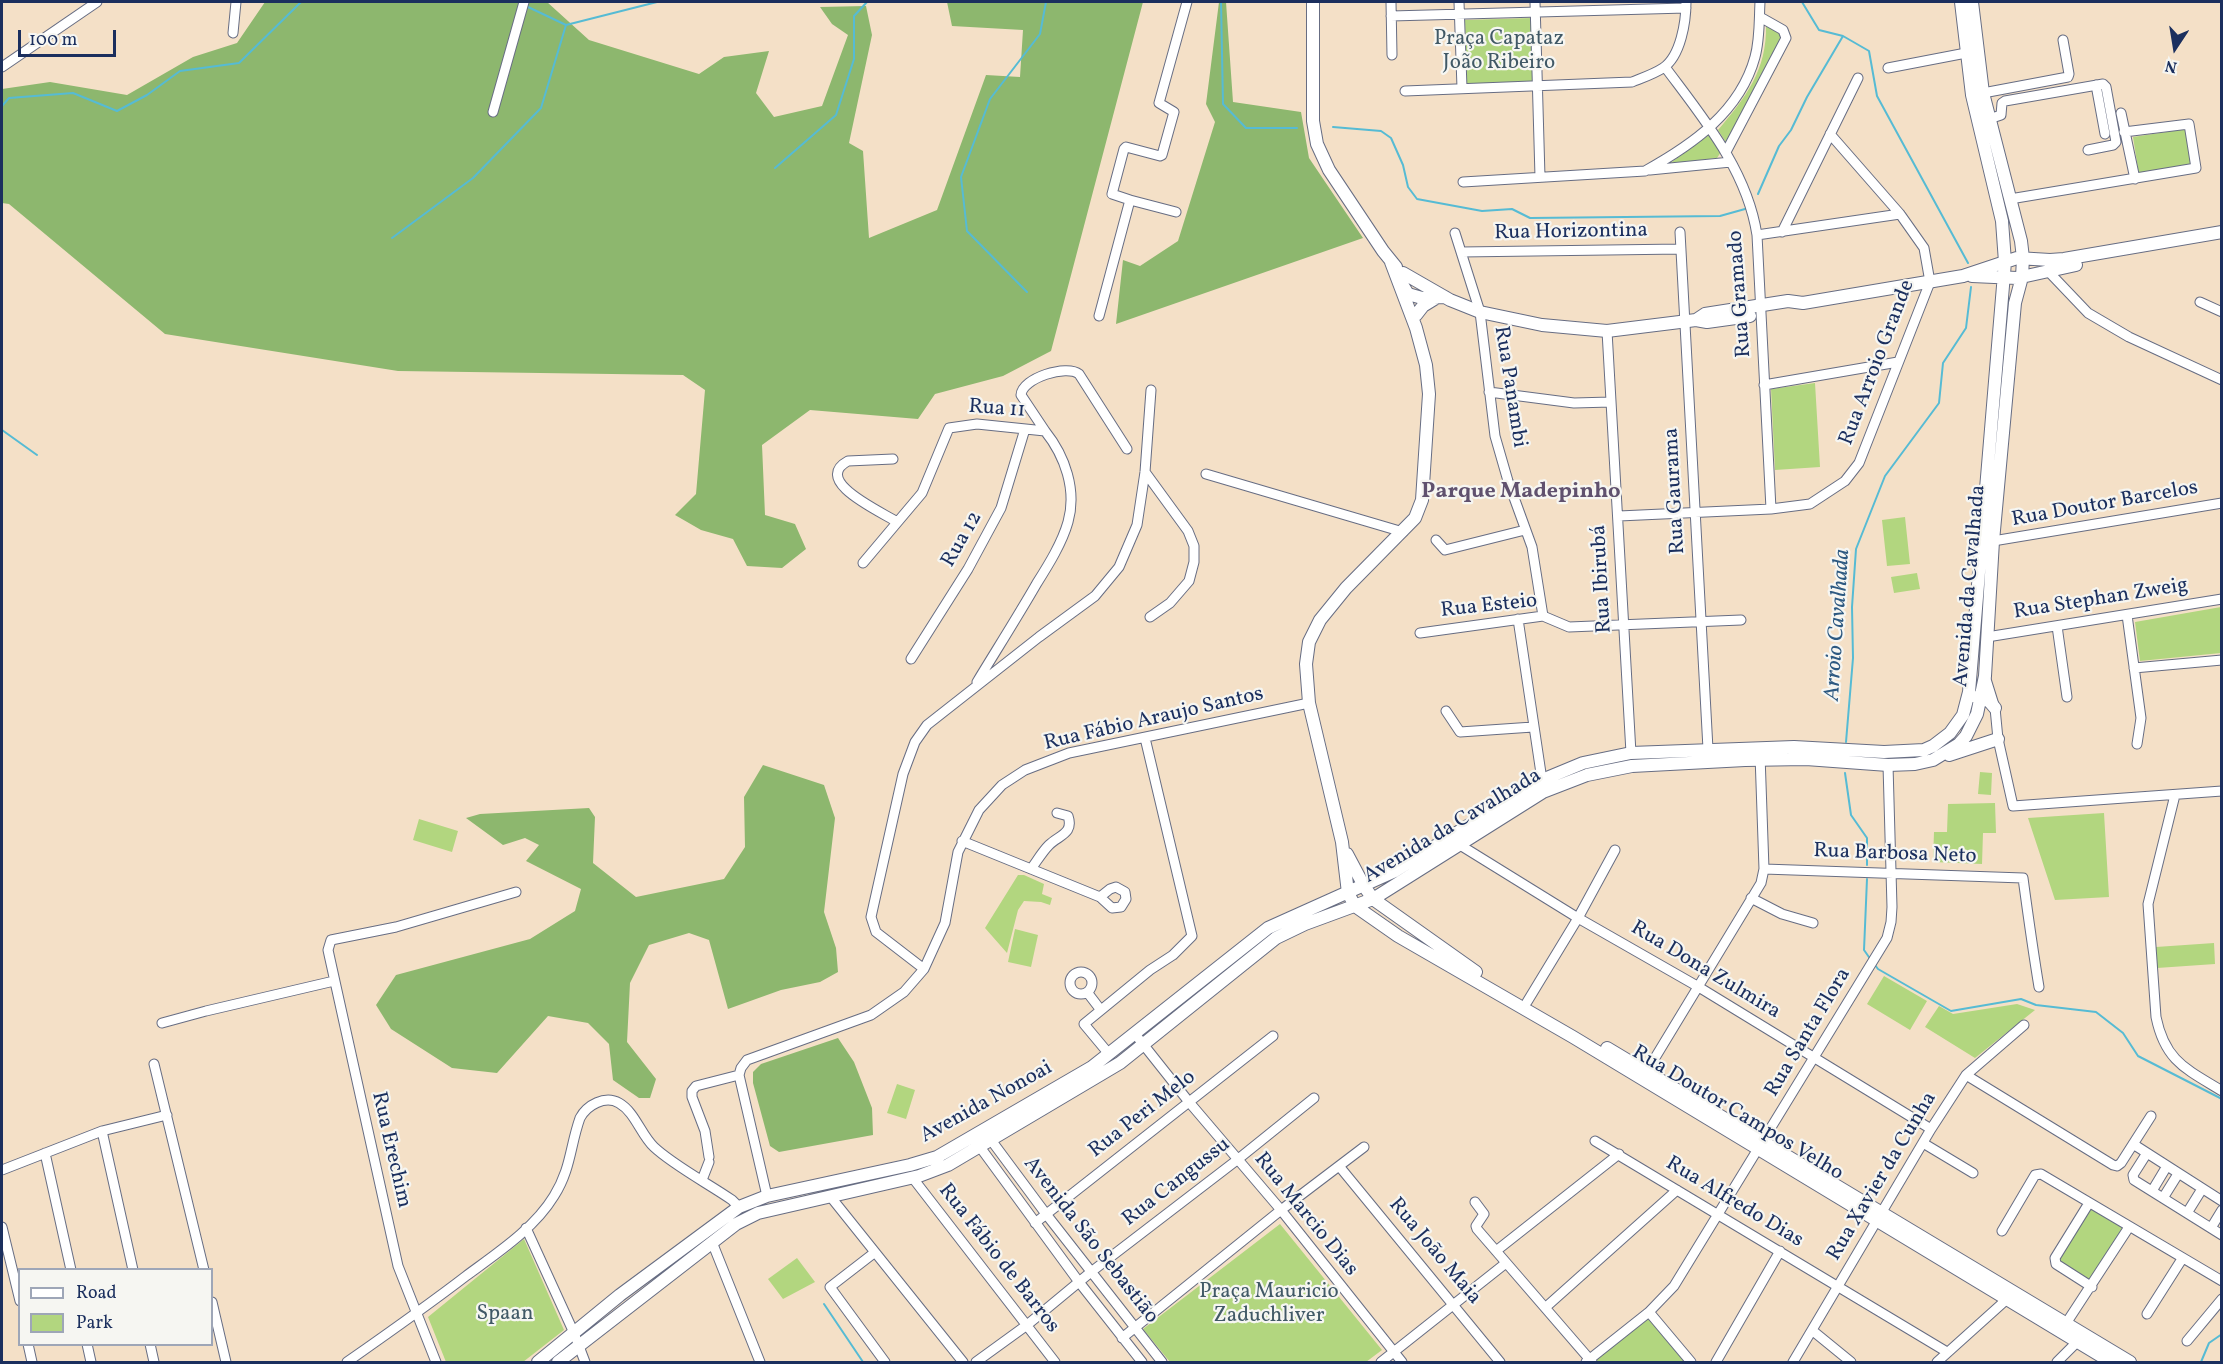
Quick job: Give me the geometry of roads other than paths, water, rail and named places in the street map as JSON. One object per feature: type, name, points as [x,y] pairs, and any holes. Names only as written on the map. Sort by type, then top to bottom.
[{"type":"main road","points":[[1313,2],[1313,121],[1317,144],[1329,170],[1399,275],[1426,365],[1429,394],[1422,500],[1415,518],[1346,588],[1320,620],[1309,642],[1306,664],[1309,703],[1342,842],[1348,893]]},
{"type":"main road","name":"Avenida da Cavalhada","points":[[1355,906],[1373,899],[1543,792],[1587,775],[1632,766],[1830,748],[1893,753],[1924,750],[1942,741],[1963,715],[1969,696],[2005,262],[2002,221],[1972,95],[1961,2]]},
{"type":"main road","name":"Avenida da Cavalhada","points":[[1348,893],[1395,870],[1542,780],[1583,763],[1631,753],[1708,749],[1888,765],[1915,764],[1934,760],[1959,744],[1966,736],[1977,714],[1985,676],[2015,303],[2022,277],[2023,258],[2021,241],[1983,93],[1972,2]]},
{"type":"main road","points":[[1963,276],[2022,277],[2048,265],[2222,232]]},
{"type":"main road","points":[[1399,275],[1406,292],[1410,295],[1440,298],[1480,312],[1542,326],[1608,331],[1691,321],[1705,314],[1760,310],[1788,301],[1803,303],[1930,282],[1963,276],[2023,258],[2048,265],[2222,238]]},
{"type":"main road","points":[[2021,241],[2048,265]]},
{"type":"main road","points":[[1399,275],[1428,287],[1440,298]]},
{"type":"main road","points":[[1414,320],[1410,295],[1416,288],[1428,287]]},
{"type":"main road","points":[[1414,320],[1423,306],[1440,298]]},
{"type":"main road","points":[[1985,512],[1988,537],[1994,542]]},
{"type":"main road","points":[[1969,696],[1989,701],[1995,708]]},
{"type":"main road","points":[[1934,760],[1998,739]]},
{"type":"main road","points":[[1888,765],[1894,758],[1924,750]]},
{"type":"main road","name":"Rua Doutor Campos Velho","points":[[1342,842],[1353,867],[1373,899],[1407,924],[1467,967],[1647,1071],[1761,1147]]},
{"type":"main road","points":[[1353,867],[1371,874],[1395,870]]},
{"type":"main road","name":"Rua Doutor Campos Velho","points":[[1348,893],[1355,906],[1398,936],[2130,1362]]},
{"type":"main road","name":"Avenida Nonoai","points":[[558,1362],[736,1224],[758,1213],[912,1177],[948,1165],[985,1144],[1120,1063],[1139,1040],[1268,928],[1348,893]]},
{"type":"main road","name":"Avenida Nonoai","points":[[538,1362],[638,1282],[739,1207],[767,1196],[910,1166],[937,1157],[1092,1067],[1109,1054],[1139,1040],[1276,938],[1305,924],[1355,906]]},
{"type":"main road","points":[[1398,936],[1407,924]]},
{"type":"main road","points":[[985,1144],[980,1142],[1006,1124],[1007,1117]]},
{"type":"main road","name":"Rua Doutor Campos Velho","points":[[1878,1217],[2006,1300],[2111,1362]]},
{"type":"street","points":[[2,67],[97,2]]},
{"type":"street","points":[[233,33],[236,2]]},
{"type":"street","points":[[492,112],[524,2]]},
{"type":"street","points":[[1176,212],[1112,194],[1124,148],[1162,155],[1174,112],[1159,103],[1187,2]]},
{"type":"street","points":[[1391,2],[1392,55]]},
{"type":"street","points":[[1459,2],[1462,88]]},
{"type":"street","points":[[1535,2],[1540,177]]},
{"type":"street","points":[[1645,171],[1672,156],[1710,127],[1736,96],[1749,74],[1755,57],[1760,2]]},
{"type":"street","points":[[1391,16],[1536,13],[1613,7],[1686,5],[1683,31],[1676,51],[1665,67],[1632,82],[1405,91]]},
{"type":"street","points":[[1726,152],[1786,38],[1783,30],[1760,17]]},
{"type":"street","points":[[1983,93],[2068,77],[2064,40]]},
{"type":"street","points":[[1888,68],[1966,53]]},
{"type":"street","name":"Rua Gramado","points":[[1665,67],[1726,152],[1754,214],[1771,509]]},
{"type":"street","points":[[1782,232],[1858,78]]},
{"type":"street","points":[[1989,118],[2001,116],[2002,104],[2005,101],[2103,84],[2106,87],[2116,142],[2113,145],[2088,150]]},
{"type":"street","points":[[2096,85],[2105,134]]},
{"type":"street","points":[[2121,113],[2135,179]]},
{"type":"street","points":[[2010,199],[2196,168],[2189,124],[2124,132]]},
{"type":"street","name":"Rua Arroio Grande","points":[[1618,516],[1771,509],[1810,504],[1845,481],[1859,463],[1930,282],[1924,248],[1900,214],[1830,134]]},
{"type":"street","points":[[1463,182],[1645,171],[1731,162]]},
{"type":"street","points":[[1099,316],[1130,200]]},
{"type":"street","points":[[1757,235],[1900,214]]},
{"type":"street","name":"Rua Gaurama","points":[[1680,232],[1691,321],[1695,513],[1708,749]]},
{"type":"street","name":"Rua Panambi","points":[[1455,233],[1480,312],[1495,436],[1532,547],[1543,616]]},
{"type":"street","name":"Rua Horizontina","points":[[1461,252],[1681,249]]},
{"type":"street","points":[[2048,265],[2088,313],[2129,337],[2222,380]]},
{"type":"street","points":[[2200,302],[2222,312]]},
{"type":"street","name":"Rua Ibirubá","points":[[1608,331],[1631,753]]},
{"type":"street","points":[[1764,385],[1898,362]]},
{"type":"street","points":[[1045,431],[1021,395],[1021,390],[1025,384],[1039,377],[1069,369],[1079,374],[1127,449]]},
{"type":"street","points":[[924,969],[876,932],[871,916],[903,774],[915,742],[927,725],[1095,597],[1119,567],[1137,525],[1145,472],[1151,390]]},
{"type":"street","points":[[1489,392],[1568,402],[1611,402]]},
{"type":"street","name":"Rua 11","points":[[863,563],[922,493],[949,428],[977,424],[1045,431],[1067,467],[1071,492],[1069,520],[1053,556],[975,687]]},
{"type":"street","name":"Rua 12","points":[[911,659],[968,568],[1001,508],[1025,429]]},
{"type":"street","points":[[893,459],[848,461],[842,464],[837,472],[837,480],[845,490],[897,522]]},
{"type":"street","points":[[1145,472],[1188,531],[1194,546],[1194,562],[1189,581],[1170,603],[1150,617]]},
{"type":"street","points":[[1206,474],[1402,532]]},
{"type":"street","name":"Rua Doutor Barcelos","points":[[1994,542],[2222,503]]},
{"type":"street","points":[[1436,540],[1445,550],[1525,530]]},
{"type":"street","name":"Rua Stephan Zweig","points":[[1987,637],[2222,599]]},
{"type":"street","points":[[2127,615],[2141,718],[2137,744]]},
{"type":"street","name":"Rua Esteio","points":[[1420,633],[1543,616],[1569,627],[1741,620]]},
{"type":"street","points":[[1518,619],[1542,780]]},
{"type":"street","points":[[2057,626],[2067,697]]},
{"type":"street","points":[[2134,668],[2222,660]]},
{"type":"street","points":[[1985,676],[1995,708],[1998,739],[2013,806],[2222,791]]},
{"type":"street","name":"Rua Fábio Araujo Santos","points":[[739,1075],[747,1060],[871,1015],[904,992],[924,969],[945,923],[962,841],[979,810],[1002,785],[1025,770],[1069,753],[1309,703]]},
{"type":"street","points":[[1446,711],[1460,732],[1533,727]]},
{"type":"street","points":[[1109,1054],[1084,1024],[1150,970],[1173,955],[1192,936],[1145,738]]},
{"type":"street","points":[[1647,1071],[1761,883],[1764,869],[1760,754]]},
{"type":"street","name":"Rua Santa Flora","points":[[1590,1362],[1649,1312],[1674,1286],[1887,938],[1891,922],[1888,765]]},
{"type":"street","points":[[2175,795],[2148,904],[2156,1017],[2160,1034],[2170,1054],[2185,1068],[2222,1091]]},
{"type":"street","points":[[1031,869],[1050,844],[1066,834],[1070,827],[1068,816],[1057,813]]},
{"type":"street","points":[[962,841],[1100,897]]},
{"type":"street","name":"Rua Dona Zulmira","points":[[1460,845],[1931,1129]]},
{"type":"street","points":[[1527,1002],[1578,918],[1615,850]]},
{"type":"street","name":"Rua Barbosa Neto","points":[[1764,869],[2023,878],[2032,936],[2034,967],[2039,987]]},
{"type":"street","name":"Rua Erechim","points":[[436,1362],[398,1266],[328,950],[331,940],[396,927],[516,891]]},
{"type":"street","points":[[1751,898],[1782,914],[1814,923]]},
{"type":"street","points":[[162,1023],[334,981]]},
{"type":"street","points":[[1087,992],[1100,1009]]},
{"type":"street","name":"Rua Xavier da Cunha","points":[[1793,1362],[1878,1217],[1966,1074],[2024,1025]]},
{"type":"street","name":"Rua Peri Melo","points":[[1035,1223],[1272,1036]]},
{"type":"street","name":"Rua Marcio Dias","points":[[1139,1040],[1281,1210],[1401,1362]]},
{"type":"street","points":[[154,1064],[204,1268]]},
{"type":"street","points":[[1966,1074],[2117,1166],[2151,1116]]},
{"type":"street","points":[[702,1180],[709,1160],[705,1131],[692,1097],[692,1091],[696,1086],[739,1075],[767,1196]]},
{"type":"street","name":"Rua Cangussu","points":[[976,1362],[1027,1325],[1091,1272],[1314,1098]]},
{"type":"street","points":[[347,1362],[417,1314],[494,1256],[543,1212],[569,1167],[583,1111],[597,1102],[611,1100],[623,1106],[652,1146],[739,1207]]},
{"type":"street","points":[[2,1170],[102,1131],[167,1115]]},
{"type":"street","points":[[102,1131],[134,1268]]},
{"type":"street","name":"Rua Alfredo Dias","points":[[1595,1141],[1947,1352]]},
{"type":"street","points":[[1923,1143],[1973,1173]]},
{"type":"street","name":"Avenida São Sebastião","points":[[985,1144],[1046,1214],[1162,1362]]},
{"type":"street","name":"Avenida São Sebastião","points":[[985,1144],[1035,1223],[1142,1362]]},
{"type":"street","points":[[2133,1144],[2222,1201]]},
{"type":"street","points":[[1122,1338],[1281,1210],[1364,1147]]},
{"type":"street","points":[[45,1153],[71,1268]]},
{"type":"street","points":[[2147,1153],[2133,1178],[2222,1235]]},
{"type":"street","points":[[1496,1251],[1619,1154]]},
{"type":"street","name":"Rua João Maia","points":[[1339,1166],[1500,1362]]},
{"type":"street","points":[[2152,1191],[2167,1166]]},
{"type":"street","points":[[2002,1231],[2038,1173],[2222,1281]]},
{"type":"street","points":[[2163,1198],[2178,1174]]},
{"type":"street","name":"Rua Fábio de Barros","points":[[912,1177],[1055,1362]]},
{"type":"street","points":[[2187,1213],[2202,1189]]},
{"type":"street","points":[[1546,1307],[1677,1190]]},
{"type":"street","points":[[830,1196],[963,1362]]},
{"type":"street","points":[[1475,1202],[1484,1214],[1476,1226],[1477,1229],[1546,1307],[1590,1362]]},
{"type":"street","points":[[2089,1203],[2055,1258],[2060,1269],[2092,1287]]},
{"type":"street","points":[[2211,1228],[2222,1210]]},
{"type":"street","points":[[2,1227],[18,1293]]},
{"type":"street","points":[[2065,1325],[2092,1287],[2129,1227]]},
{"type":"street","points":[[526,1228],[585,1362]]},
{"type":"street","points":[[712,1242],[760,1362]]},
{"type":"street","points":[[1716,1362],[1780,1251]]},
{"type":"street","points":[[874,1253],[830,1287],[885,1362]]},
{"type":"street","points":[[2147,1314],[2182,1259]]},
{"type":"street","points":[[1381,1362],[1506,1263]]},
{"type":"street","points":[[2187,1341],[2222,1299]]},
{"type":"street","points":[[1937,1362],[2006,1300]]},
{"type":"street","points":[[213,1307],[223,1362]]},
{"type":"street","points":[[1649,1312],[1691,1362]]},
{"type":"street","points":[[1813,1331],[1851,1362]]},
{"type":"street","points":[[2057,1362],[2077,1342]]},
{"type":"street","points":[[28,1346],[32,1362]]},
{"type":"street","points":[[87,1346],[91,1362]]},
{"type":"street","points":[[150,1346],[154,1362]]},
{"type":"waterway","points":[[2,106],[9,98],[73,93],[117,111],[147,95],[180,71],[239,63],[301,2]]},
{"type":"waterway","points":[[526,6],[566,25],[657,2]]},
{"type":"waterway","points":[[775,168],[836,115],[854,59],[854,16],[867,2]]},
{"type":"waterway","points":[[1027,292],[967,231],[961,177],[990,99],[1040,34],[1046,2]]},
{"type":"waterway","points":[[1221,2],[1223,104],[1246,128],[1297,128]]},
{"type":"waterway","name":"Arroio Cavalhada","points":[[1802,2],[1819,30],[1843,36],[1869,51],[1877,96],[1968,263]]},
{"type":"waterway","points":[[392,238],[473,178],[541,108],[566,25]]},
{"type":"waterway","points":[[1758,194],[1779,146],[1791,130],[1807,97],[1843,36]]},
{"type":"waterway","points":[[1333,127],[1381,131],[1391,138],[1403,165],[1408,187],[1417,199],[1482,211],[1512,209],[1530,218],[1720,216],[1745,209]]},
{"type":"waterway","name":"Arroio Cavalhada","points":[[1846,742],[1853,658],[1852,607],[1856,549],[1885,476],[1939,403],[1943,363],[1966,328],[1971,287]]},
{"type":"waterway","points":[[2,430],[37,455]]},
{"type":"waterway","name":"Arroio Cavalhada","points":[[1845,773],[1851,815],[1867,838],[1867,865]]},
{"type":"waterway","name":"Arroio Cavalhada","points":[[1867,879],[1864,950],[1871,960]]},
{"type":"waterway","name":"Arroio Cavalhada","points":[[1875,965],[1878,969],[1951,1011],[2021,999],[2036,1005],[2096,1012],[2123,1033],[2138,1056],[2222,1099]]},
{"type":"waterway","points":[[824,1304],[863,1362]]},
{"type":"waterway","points":[[2201,1362],[2209,1343],[2222,1334]]},
{"type":"district","name":"Parque Madepinho","points":[[1521,493]]},
{"type":"park label","name":"Praça Capataz João Ribeiro","points":[[1499,52]]},
{"type":"park label","name":"Praça Mauricio Zaduchliver","points":[[1269,1305]]},
{"type":"park label","name":"Spaan","points":[[505,1315]]}]
